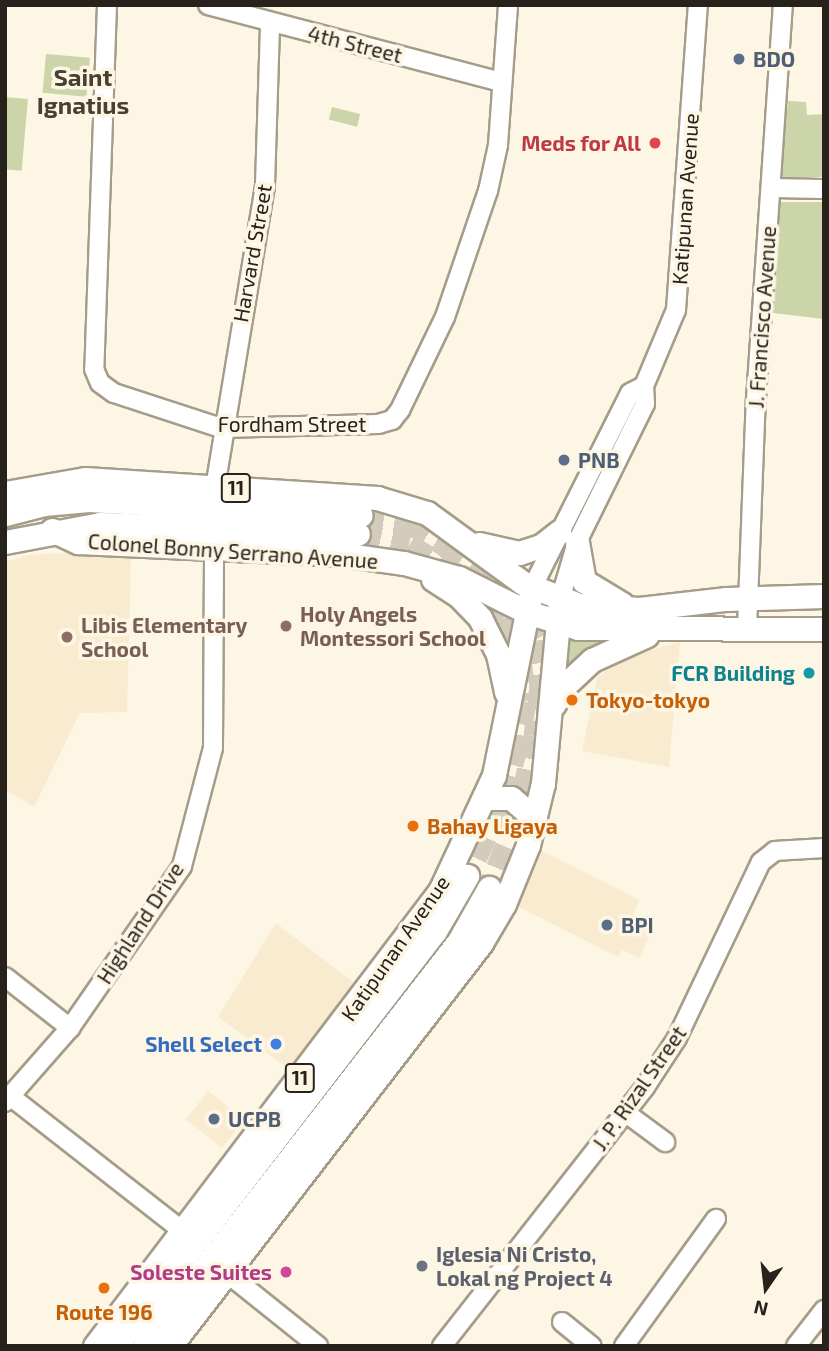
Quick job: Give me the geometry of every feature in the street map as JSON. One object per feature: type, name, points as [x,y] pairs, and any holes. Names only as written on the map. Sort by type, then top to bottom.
[{"type":"main road","name":"11","points":[[5,493],[85,480],[363,496],[419,509],[532,588],[560,600]]},
{"type":"main road","name":"Colonel Bonny Serrano Avenue","points":[[5,514],[34,506],[89,500],[360,524],[100,524],[52,530],[5,542]]},
{"type":"main road","name":"Colonel Bonny Serrano Avenue","points":[[52,530],[78,542],[388,560],[459,578],[527,612],[558,623],[667,630],[824,629]]},
{"type":"main road","points":[[457,536],[520,554],[568,537],[587,585],[631,608]]},
{"type":"main road","points":[[388,560],[450,589],[480,618],[503,668],[508,722]]},
{"type":"main road","name":"Katipunan Avenue","points":[[95,1346],[426,911],[489,788],[508,722],[532,588]]},
{"type":"main road","points":[[560,600],[631,608],[749,598],[824,597]]},
{"type":"main road","name":"Katipunan Avenue","points":[[170,1346],[481,943],[514,884],[541,790],[560,600]]},
{"type":"main road","points":[[551,710],[564,686],[592,660],[623,643],[667,630]]},
{"type":"main road","points":[[489,788],[519,793],[541,790]]},
{"type":"main road","points":[[489,788],[511,798],[535,818]]},
{"type":"main road","name":"Katipunan Avenue","points":[[116,1346],[435,931],[467,876]]},
{"type":"main road","name":"Katipunan Avenue","points":[[145,1346],[458,941],[489,888]]},
{"type":"street","name":"Fordham Street","points":[[107,5],[94,369],[100,383],[114,393],[221,428],[379,424],[391,420],[400,410],[426,364],[467,261],[498,145],[508,5]]},
{"type":"street","name":"4th Street","points":[[208,5],[502,82]]},
{"type":"street","name":"Katipunan Avenue","points":[[532,588],[568,537],[630,393],[644,386],[671,326],[678,296],[698,5]]},
{"type":"street","name":"J. Francisco Avenue","points":[[747,629],[756,399],[783,5]]},
{"type":"street","name":"Harvard Street","points":[[216,482],[221,428],[265,186],[270,22]]},
{"type":"street","points":[[771,188],[824,189]]},
{"type":"street","name":"Katipunan Avenue","points":[[560,600],[568,537]]},
{"type":"street","name":"Highland Drive","points":[[7,1099],[70,1028],[182,866],[214,748],[214,548]]},
{"type":"street","name":"J. P. Rizal Street","points":[[442,1346],[626,1113],[677,1038],[761,862],[775,851],[824,848]]},
{"type":"street","points":[[5,978],[70,1028]]},
{"type":"street","points":[[7,1099],[183,1231]]},
{"type":"street","points":[[626,1113],[665,1142]]},
{"type":"street","points":[[624,1346],[716,1219]]},
{"type":"street","points":[[227,1273],[318,1346]]},
{"type":"street","points":[[796,1346],[824,1310]]},
{"type":"street","points":[[562,1322],[592,1346]]},
{"type":"shaded area","name":"Libis Elementary School","points":[[84,552],[131,557],[127,712],[80,713],[34,807],[5,789],[5,562],[30,555]]},
{"type":"shaded area","points":[[680,642],[669,767],[582,751],[597,678],[616,660]]},
{"type":"shaded area","points":[[542,851],[640,900],[633,914],[655,925],[639,958],[622,950],[618,957],[515,905]]},
{"type":"shaded area","points":[[276,923],[361,988],[293,1072],[218,1017]]},
{"type":"shaded area","name":"UCPB","points":[[208,1091],[244,1119],[222,1148],[186,1119]]},
{"type":"green space","points":[[46,54],[90,58],[86,97],[43,93]]},
{"type":"green space","points":[[5,97],[28,99],[22,171],[5,169]]},
{"type":"green space","points":[[788,101],[806,102],[807,115],[824,114],[824,177],[781,177]]},
{"type":"green space","points":[[332,107],[360,114],[357,127],[329,120]]},
{"type":"green space","points":[[779,202],[824,202],[824,319],[773,313]]},
{"type":"green space","points":[[469,596],[504,610],[498,633]]},
{"type":"green space","points":[[570,639],[614,639],[567,673]]},
{"type":"tunnel","points":[[361,515],[408,522],[444,544],[511,602],[536,640],[541,687],[535,736],[519,815],[489,888]]},
{"type":"tunnel","points":[[358,534],[409,545],[464,579],[503,618],[520,659],[525,701],[518,742],[500,806],[467,876]]},
{"type":"place","name":"BDO","points":[[739,59]]},
{"type":"place","name":"Meds for All","points":[[655,143]]},
{"type":"place","name":"PNB","points":[[564,460]]},
{"type":"place","name":"Holy Angels Montessori School","points":[[286,626]]},
{"type":"place","name":"Libis Elementary School","points":[[67,637]]},
{"type":"place","name":"FCR Building","points":[[809,673]]},
{"type":"place","name":"Tokyo-tokyo","points":[[572,700]]},
{"type":"place","name":"Bahay Ligaya","points":[[413,826]]},
{"type":"place","name":"BPI","points":[[607,925]]},
{"type":"place","name":"Shell Select","points":[[276,1044]]},
{"type":"place","name":"UCPB","points":[[214,1119]]},
{"type":"place","name":"Iglesia Ni Cristo, Lokal ng Project 4","points":[[422,1266]]},
{"type":"place","name":"Soleste Suites","points":[[286,1272]]},
{"type":"place","name":"Route 196","points":[[104,1288]]},
{"type":"district","name":"Saint Ignatius","points":[[83,91]]}]
